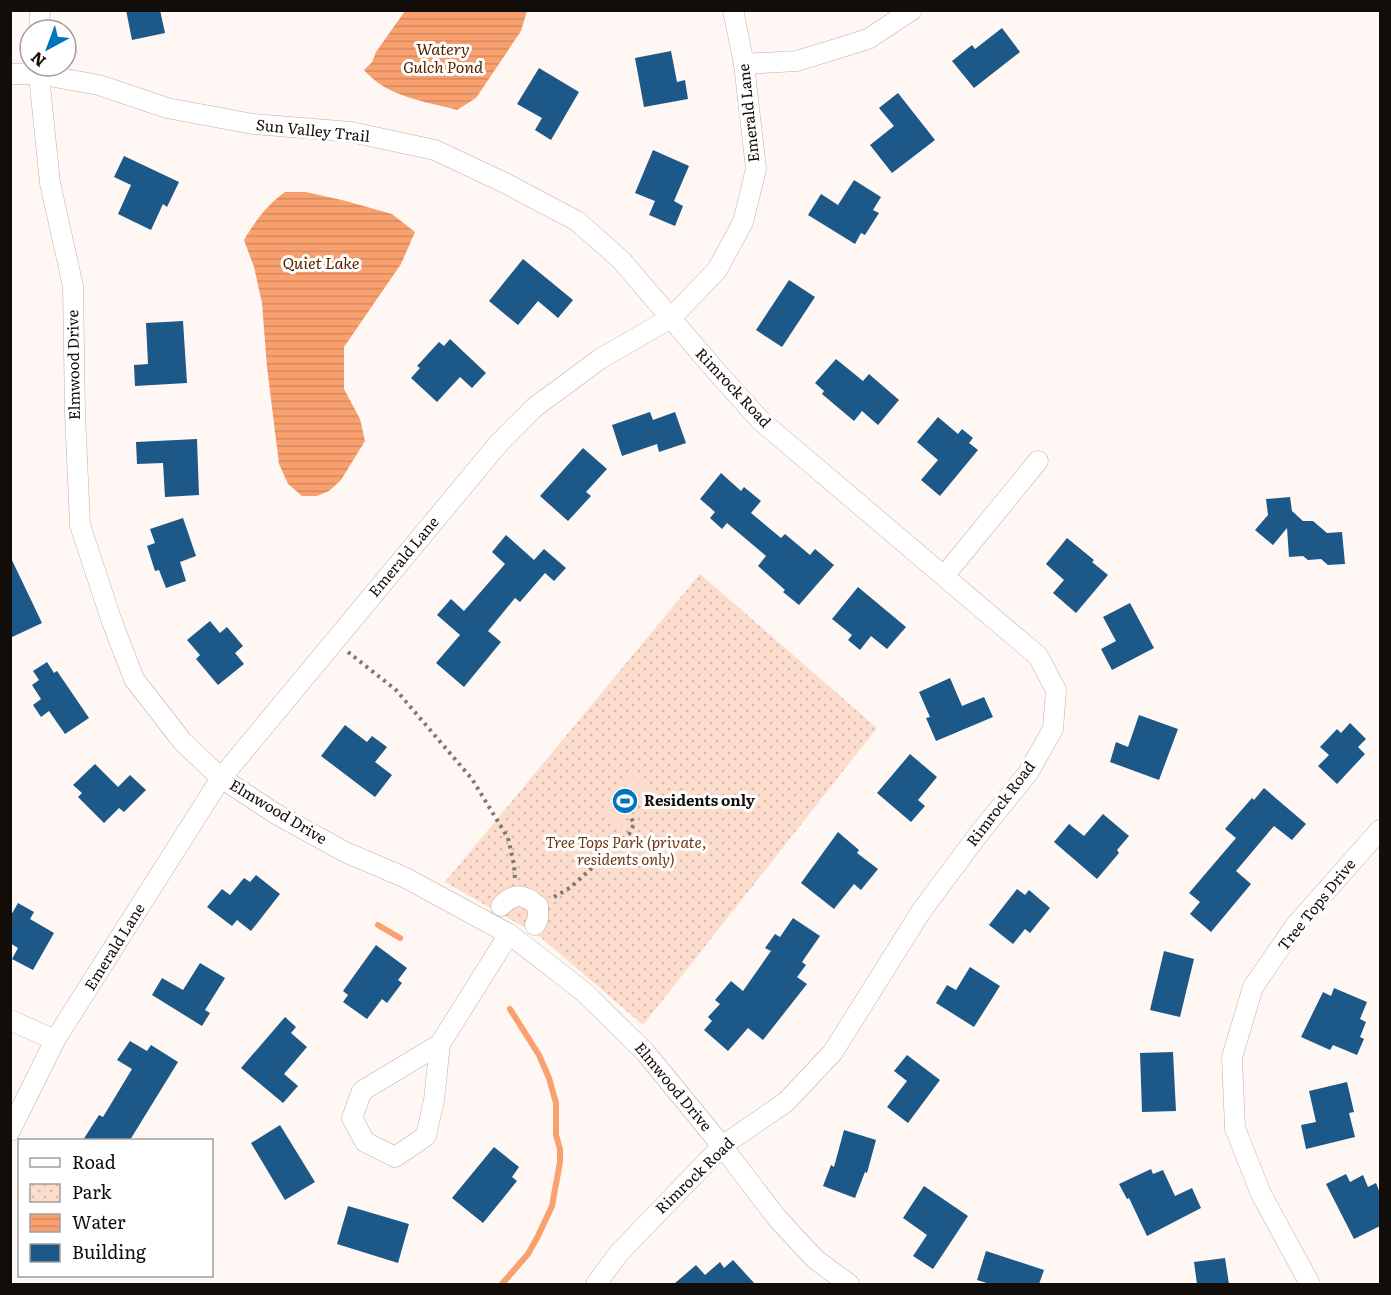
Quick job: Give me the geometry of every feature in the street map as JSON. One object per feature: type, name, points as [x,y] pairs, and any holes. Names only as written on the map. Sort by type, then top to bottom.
[{"type":"street","name":"Emerald Lane","points":[[10,1131],[55,1040],[221,778],[499,443],[535,407],[600,359],[671,318],[717,270],[743,222],[756,169],[744,64],[733,10]]},
{"type":"street","points":[[744,64],[797,61],[868,39],[912,10]]},
{"type":"street","name":"Elmwood Drive","points":[[39,78],[50,183],[73,286],[80,525],[111,619],[134,679],[182,741],[221,778],[286,820],[345,852],[406,878],[509,934],[584,992],[645,1052],[723,1146],[777,1218],[815,1259],[849,1284]]},
{"type":"street","name":"Sun Valley Trail","points":[[71,78],[167,108],[253,124],[351,132],[435,150],[577,221],[621,260],[671,318]]},
{"type":"street","name":"Rimrock Road","points":[[596,1284],[619,1253],[723,1146],[786,1102],[833,1052],[922,910],[1028,773],[1053,729],[1056,690],[1038,656],[762,421],[671,318]]},
{"type":"street","points":[[945,576],[1038,461]]},
{"type":"street","name":"Tree Tops Drive","points":[[1310,1284],[1261,1194],[1235,1128],[1232,1057],[1253,987],[1295,927],[1380,830]]},
{"type":"street","points":[[508,901],[522,895],[536,915]]},
{"type":"street","points":[[440,1044],[362,1091],[352,1118],[365,1142],[395,1157],[426,1136],[434,1100],[440,1044],[509,934]]},
{"type":"street","points":[[10,1020],[55,1040]]},
{"type":"path","points":[[334,641],[396,690],[472,779],[508,838],[514,865],[508,901]]},
{"type":"path","points":[[536,915],[596,866],[628,834],[634,824],[630,815]]},
{"type":"green space","name":"Tree Tops Park (private, residents only)","points":[[700,574],[877,728],[643,1025],[538,935],[445,882]]},
{"type":"green space","name":"Residents only","points":[[630,774],[650,789],[620,827],[600,812]]},
{"type":"water","name":"Watery Gulch Pond","points":[[405,11],[527,11],[521,31],[476,98],[457,110],[419,101],[395,92],[373,79],[364,70],[372,62],[376,52]]},
{"type":"water","name":"Quiet Lake","points":[[285,192],[306,192],[392,214],[415,232],[401,264],[344,347],[344,389],[360,419],[365,441],[341,480],[329,491],[317,496],[302,496],[288,484],[279,464],[262,303],[254,267],[244,240],[262,213]]},
{"type":"building","points":[[126,10],[160,10],[165,33],[132,40]]},
{"type":"building","points":[[1002,28],[1020,52],[974,88],[952,61],[972,45],[975,49]]},
{"type":"building","points":[[671,51],[677,82],[685,80],[688,99],[644,107],[635,58]]},
{"type":"building","points":[[539,68],[579,92],[551,140],[535,130],[542,118],[517,104]]},
{"type":"building","points":[[898,93],[935,140],[892,173],[870,145],[894,126],[879,108]]},
{"type":"building","points":[[653,150],[689,166],[674,201],[683,206],[675,226],[649,215],[655,201],[635,193]]},
{"type":"building","points":[[124,156],[179,182],[167,207],[163,204],[151,230],[118,214],[131,185],[114,177]]},
{"type":"building","points":[[854,180],[881,197],[873,210],[879,213],[865,235],[861,233],[855,244],[808,215],[821,194],[838,205]]},
{"type":"building","points":[[523,259],[573,300],[558,318],[538,301],[518,325],[489,301]]},
{"type":"building","points":[[789,280],[815,297],[782,347],[756,330]]},
{"type":"building","points":[[183,321],[187,383],[135,386],[134,365],[148,364],[146,323]]},
{"type":"building","points":[[450,339],[486,373],[472,388],[460,377],[437,402],[411,378],[420,368],[417,366],[439,342],[444,346]]},
{"type":"building","points":[[836,359],[863,381],[869,374],[899,400],[878,425],[862,411],[854,421],[822,394],[824,391],[815,383]]},
{"type":"building","points":[[650,412],[653,420],[675,412],[686,443],[659,452],[657,444],[622,456],[612,425]]},
{"type":"building","points":[[938,417],[958,434],[962,429],[973,438],[969,443],[978,450],[940,496],[921,480],[938,460],[917,442]]},
{"type":"building","points":[[197,439],[199,495],[165,497],[163,463],[137,464],[136,442]]},
{"type":"building","points":[[583,448],[607,469],[586,492],[591,496],[568,521],[540,496]]},
{"type":"building","points":[[721,473],[741,491],[744,487],[761,501],[751,513],[781,538],[785,534],[810,555],[815,549],[834,565],[799,605],[758,566],[766,556],[727,523],[722,529],[710,518],[715,512],[700,499]]},
{"type":"building","points":[[1290,497],[1292,511],[1303,521],[1313,521],[1327,533],[1342,532],[1345,564],[1328,565],[1321,559],[1308,560],[1303,556],[1289,557],[1287,528],[1273,545],[1255,530],[1268,515],[1266,499]]},
{"type":"building","points":[[183,518],[196,556],[180,562],[186,581],[166,588],[159,570],[155,571],[147,546],[155,543],[150,529]]},
{"type":"building","points":[[506,535],[534,560],[544,549],[566,568],[554,581],[545,573],[520,602],[515,598],[488,631],[501,642],[464,687],[436,663],[460,635],[437,615],[451,599],[464,611],[505,564],[492,552]]},
{"type":"building","points":[[1067,538],[1108,575],[1076,613],[1053,593],[1064,580],[1046,564]]},
{"type":"building","points":[[10,556],[42,623],[10,638]]},
{"type":"building","points":[[858,587],[906,627],[887,649],[871,636],[860,650],[848,640],[852,635],[832,619]]},
{"type":"building","points":[[1130,603],[1154,648],[1112,670],[1101,649],[1116,641],[1103,617]]},
{"type":"building","points":[[210,621],[220,633],[227,627],[243,646],[235,653],[244,664],[218,685],[196,659],[200,655],[187,640]]},
{"type":"building","points":[[47,662],[54,673],[57,671],[89,718],[65,734],[49,711],[41,717],[33,705],[41,699],[32,685],[39,680],[33,671]]},
{"type":"building","points":[[950,678],[962,706],[984,697],[993,717],[936,741],[926,718],[930,717],[919,692]]},
{"type":"building","points":[[1139,715],[1178,729],[1159,780],[1110,762],[1116,742],[1128,747]]},
{"type":"building","points":[[1350,723],[1366,739],[1358,747],[1365,754],[1337,784],[1318,766],[1329,755],[1320,747],[1337,729],[1341,733]]},
{"type":"building","points":[[345,725],[367,742],[372,736],[387,747],[375,762],[392,775],[375,797],[321,756]]},
{"type":"building","points":[[910,754],[937,777],[918,800],[925,806],[911,822],[877,793]]},
{"type":"building","points":[[95,764],[118,787],[130,775],[146,790],[124,812],[119,808],[104,823],[78,797],[82,793],[73,785]]},
{"type":"building","points":[[1264,788],[1306,824],[1292,840],[1274,826],[1236,871],[1251,884],[1211,932],[1190,914],[1200,902],[1189,893],[1236,838],[1225,829],[1252,798],[1254,800]]},
{"type":"building","points":[[1103,814],[1129,836],[1117,850],[1119,853],[1097,879],[1054,842],[1069,824],[1084,836]]},
{"type":"building","points":[[838,832],[859,850],[857,853],[878,869],[861,890],[854,884],[834,909],[801,883]]},
{"type":"building","points":[[256,875],[280,894],[251,931],[237,920],[232,926],[207,907],[222,889],[230,895],[244,878],[250,882]]},
{"type":"building","points":[[1017,889],[1025,895],[1029,890],[1050,908],[1030,933],[1025,929],[1013,944],[989,925]]},
{"type":"building","points":[[18,903],[34,912],[30,919],[54,933],[33,970],[12,959],[18,948],[10,943],[10,917]]},
{"type":"building","points":[[793,918],[820,936],[802,962],[806,965],[797,977],[807,984],[763,1040],[748,1028],[728,1051],[704,1030],[712,1021],[708,1017],[720,1004],[715,1000],[731,981],[743,991],[771,951],[765,948],[775,934],[780,937]]},
{"type":"building","points":[[376,945],[407,968],[398,980],[402,983],[387,1003],[382,999],[367,1019],[343,1002],[348,995],[343,991]]},
{"type":"building","points":[[1164,951],[1194,959],[1180,1017],[1150,1010]]},
{"type":"building","points":[[200,963],[225,978],[205,1010],[210,1013],[202,1026],[152,995],[162,978],[183,990]]},
{"type":"building","points":[[970,967],[1000,986],[974,1027],[936,1003],[947,985],[956,990]]},
{"type":"building","points":[[1334,988],[1367,1002],[1360,1019],[1366,1022],[1360,1037],[1364,1039],[1357,1055],[1333,1045],[1330,1050],[1301,1037],[1323,992],[1331,996]]},
{"type":"building","points":[[285,1017],[296,1027],[291,1033],[307,1047],[284,1074],[298,1086],[283,1103],[241,1068]]},
{"type":"building","points":[[130,1041],[147,1051],[151,1045],[178,1062],[131,1139],[84,1139],[99,1115],[103,1117],[132,1069],[117,1060]]},
{"type":"building","points":[[1173,1052],[1176,1111],[1142,1112],[1140,1053]]},
{"type":"building","points":[[907,1055],[940,1080],[908,1123],[887,1107],[907,1081],[894,1071]]},
{"type":"building","points":[[1347,1082],[1354,1112],[1349,1113],[1355,1137],[1306,1149],[1301,1125],[1316,1122],[1309,1091]]},
{"type":"building","points":[[280,1125],[315,1182],[285,1200],[251,1143]]},
{"type":"building","points":[[844,1130],[876,1140],[867,1173],[865,1172],[855,1198],[823,1186],[831,1165],[834,1167]]},
{"type":"building","points":[[494,1147],[519,1167],[512,1177],[517,1181],[483,1223],[452,1198]]},
{"type":"building","points":[[1151,1169],[1153,1174],[1163,1170],[1175,1196],[1192,1188],[1201,1208],[1147,1236],[1129,1198],[1127,1199],[1119,1184]]},
{"type":"building","points":[[1346,1174],[1350,1182],[1363,1175],[1368,1187],[1376,1183],[1380,1193],[1380,1226],[1354,1239],[1326,1184]]},
{"type":"building","points":[[924,1186],[968,1216],[933,1269],[913,1256],[927,1235],[903,1218]]},
{"type":"building","points":[[348,1206],[409,1224],[398,1263],[337,1244]]},
{"type":"building","points":[[986,1251],[1044,1270],[1039,1284],[990,1284],[977,1280]]},
{"type":"building","points":[[1225,1258],[1229,1284],[1197,1284],[1194,1262]]},
{"type":"building","points":[[733,1260],[755,1284],[674,1284],[696,1265],[705,1275],[720,1262],[724,1268]]},
{"type":"waterway","points":[[378,925],[400,938]]},
{"type":"waterway","points":[[502,1284],[528,1254],[538,1236],[552,1206],[560,1162],[560,1149],[556,1135],[556,1103],[549,1078],[539,1055],[510,1009]]},
{"type":"place","name":"Residents only","points":[[625,801]]}]
